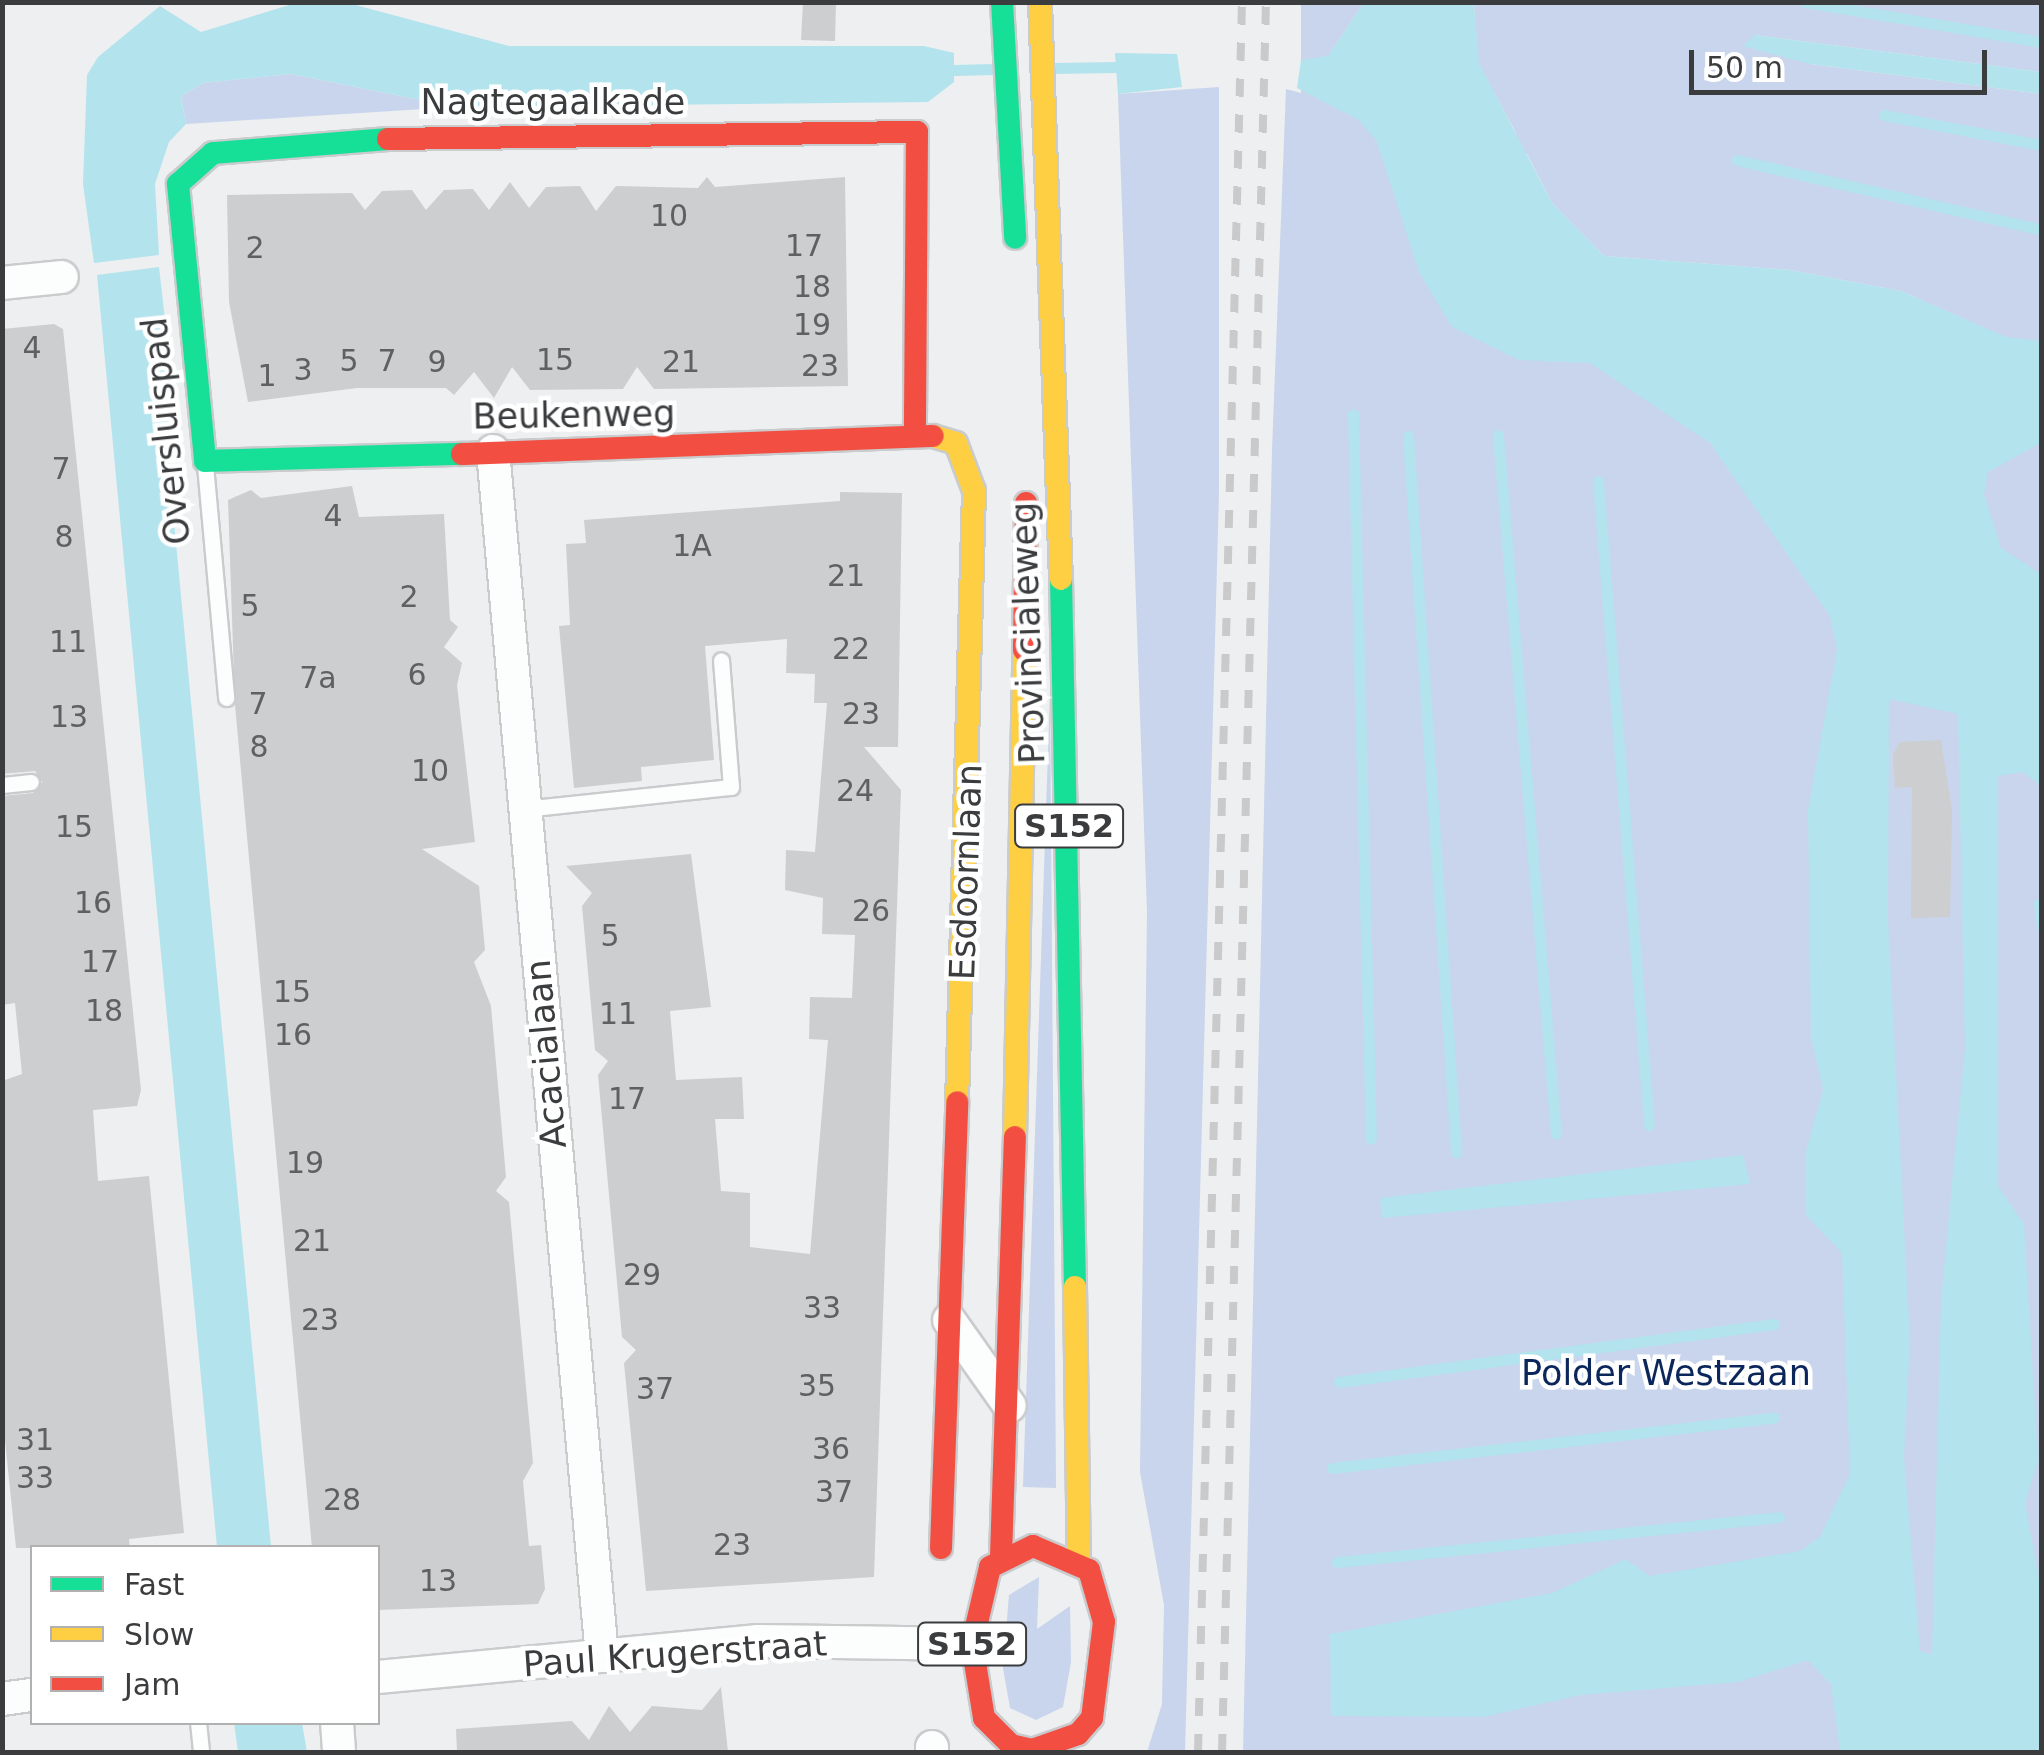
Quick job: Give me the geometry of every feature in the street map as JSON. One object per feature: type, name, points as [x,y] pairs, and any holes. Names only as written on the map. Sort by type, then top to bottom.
[{"type":"main road","points":[[1002,2],[1017,264]]},
{"type":"main road","name":"Provincialeweg","points":[[1040,2],[1074,1018],[1079,1561]]},
{"type":"main road","name":"Nagtegaalkade","points":[[192,162],[420,136],[917,132],[915,431]]},
{"type":"main road","name":"Oversluispad","points":[[192,162],[178,184],[205,461]]},
{"type":"main road","name":"Beukenweg","points":[[205,461],[872,444],[915,431],[944,433]]},
{"type":"main road","name":"Esdoornlaan","points":[[941,1548],[974,491],[944,433]]},
{"type":"main road","name":"Provincialeweg","points":[[1001,1556],[1010,1406],[1026,472]]},
{"type":"main road","points":[[1001,1556],[1032,1546],[1079,1561]]},
{"type":"main road","name":"S152","points":[[1001,1556],[976,1597],[972,1644],[976,1698],[1000,1743],[1032,1750],[1074,1744],[1101,1690],[1104,1622],[1079,1561]]},
{"type":"street","points":[[2,282],[62,277]]},
{"type":"street","name":"Acacialaan","points":[[492,452],[602,1656]]},
{"type":"street","points":[[950,1320],[1010,1406]]},
{"type":"street","name":"Paul Krugerstraat","points":[[380,1677],[758,1640],[972,1644]]},
{"type":"street","points":[[3,1698],[30,1695]]},
{"type":"street","points":[[337,1725],[339,1752]]},
{"type":"lane","name":"Oversluispad","points":[[205,461],[226,698]]},
{"type":"lane","points":[[524,808],[730,787],[721,660]]},
{"type":"lane","points":[[2,785],[31,782]]},
{"type":"lane","points":[[198,1725],[201,1752]]},
{"type":"green space","name":"Polder Westzaan","points":[[1301,3],[1364,3],[1331,52],[1473,72],[1517,135],[1478,63],[1474,3],[2041,3],[2041,72],[1755,35],[1810,64],[2041,94],[2041,1752],[1243,1752],[1272,450],[1286,89],[1301,93]],"holes":[[[1526,152],[1552,203],[1604,256],[1790,270],[1901,291],[1991,331],[1596,257],[1535,187]]]},
{"type":"green space","points":[[291,74],[455,107],[186,124],[181,96],[203,83]]},
{"type":"green space","points":[[1219,87],[1219,492],[1185,1752],[1147,1752],[1162,1704],[1164,1605],[1140,1472],[1147,912],[1118,94]]},
{"type":"green space","points":[[1050,693],[1056,1488],[1023,1487]]},
{"type":"green space","points":[[1039,1577],[1037,1629],[1070,1606],[1071,1662],[1063,1707],[1036,1720],[1010,1708],[1003,1668],[1009,1595]]},
{"type":"shaded area","points":[[296,3],[348,3],[509,46],[924,46],[954,53],[954,82],[928,102],[455,107],[291,74],[203,83],[181,96],[186,124],[169,142],[155,184],[159,255],[94,263],[83,184],[87,75],[98,57],[160,6],[201,32]]},
{"type":"shaded area","points":[[1364,3],[1474,3],[1479,63],[1552,203],[1604,256],[1790,270],[1901,291],[2006,337],[2041,341],[2041,443],[1988,472],[1984,494],[2001,548],[2042,575],[2041,786],[2023,772],[1998,776],[1998,1186],[2024,1224],[2038,1461],[2025,1503],[2041,1591],[2041,1752],[1840,1752],[1831,1684],[1808,1660],[1738,1682],[1581,1695],[1483,1717],[1331,1716],[1330,1634],[1552,1593],[1626,1559],[1649,1576],[1800,1551],[1820,1537],[1850,1474],[1842,1253],[1805,1214],[1805,1155],[1823,1090],[1811,1037],[1808,810],[1837,650],[1830,616],[1710,443],[1590,363],[1519,360],[1452,327],[1419,272],[1377,142],[1359,120],[1297,88],[1301,60],[1328,56]],"holes":[[[1889,699],[1958,714],[1965,1048],[1941,1300],[1932,1655],[1920,1651],[1904,1457],[1910,1341],[1888,919]]]},
{"type":"shaded area","points":[[1755,35],[2041,72],[2041,94],[1810,64],[1743,46]]},
{"type":"shaded area","points":[[1115,53],[1177,54],[1182,87],[1118,94]]},
{"type":"shaded area","points":[[159,267],[175,408],[165,427],[271,1545],[217,1545],[97,275]]},
{"type":"shaded area","points":[[1743,1155],[1750,1184],[1382,1218],[1380,1198]]},
{"type":"shaded area","points":[[234,1725],[302,1725],[307,1752],[238,1752]]},
{"type":"building","points":[[803,2],[836,2],[835,41],[801,40]]},
{"type":"building","points":[[707,177],[715,187],[845,177],[848,386],[654,389],[637,367],[623,389],[530,390],[512,367],[494,398],[474,372],[454,395],[446,388],[357,388],[248,402],[229,302],[227,195],[352,193],[365,210],[382,191],[412,190],[426,210],[444,190],[473,189],[489,210],[510,182],[529,208],[546,187],[580,186],[596,211],[616,186],[698,188]]},
{"type":"building","points":[[54,324],[63,329],[141,1090],[137,1106],[93,1110],[98,1181],[149,1176],[184,1533],[129,1539],[130,1545],[16,1548],[2,1411],[2,1081],[22,1074],[15,1003],[2,1005],[2,796],[33,793],[42,782],[35,771],[2,774],[2,329]]},
{"type":"building","points":[[352,486],[359,517],[444,514],[450,620],[458,627],[444,647],[462,663],[457,685],[475,842],[422,849],[479,886],[485,950],[474,962],[491,1006],[506,1177],[496,1191],[509,1202],[533,1463],[523,1481],[529,1546],[541,1545],[545,1589],[538,1604],[380,1610],[380,1545],[312,1545],[235,705],[228,500],[251,490],[261,498]]},
{"type":"building","points":[[840,492],[902,493],[898,747],[864,747],[901,790],[874,1577],[646,1591],[624,1363],[636,1350],[622,1337],[598,1075],[608,1061],[595,1050],[582,906],[592,893],[566,866],[691,854],[711,1007],[670,1011],[676,1080],[742,1077],[744,1119],[715,1119],[721,1191],[750,1193],[750,1247],[810,1254],[828,1040],[809,1039],[810,997],[852,998],[855,935],[822,934],[823,898],[785,890],[786,850],[815,852],[827,703],[814,703],[815,674],[786,673],[787,639],[705,646],[714,760],[641,767],[642,781],[574,788],[559,626],[570,625],[566,544],[586,543],[584,520],[840,501]]},
{"type":"building","points":[[1941,740],[1952,811],[1950,917],[1911,918],[1912,787],[1895,788],[1893,755],[1900,742]]},
{"type":"building","points":[[721,1687],[728,1752],[457,1752],[456,1729],[572,1721],[589,1740],[609,1706],[630,1732],[652,1706],[702,1710]]},
{"type":"waterway","points":[[1805,2],[2042,42]]},
{"type":"waterway","points":[[1053,68],[1116,67]]},
{"type":"waterway","points":[[954,70],[994,69]]},
{"type":"waterway","points":[[1884,115],[2042,145]]},
{"type":"waterway","points":[[1737,160],[2042,230]]},
{"type":"waterway","points":[[1353,414],[1371,1139]]},
{"type":"waterway","points":[[1498,435],[1556,1134]]},
{"type":"waterway","points":[[1408,436],[1456,1152]]},
{"type":"waterway","points":[[1598,481],[1649,1125]]},
{"type":"waterway","points":[[2039,904],[2042,926]]},
{"type":"waterway","points":[[1339,1382],[1774,1324]]},
{"type":"waterway","points":[[1332,1468],[1774,1418]]},
{"type":"waterway","points":[[1337,1562],[1779,1517]]},
{"type":"railway","points":[[1198,1752],[1242,2]]},
{"type":"railway","points":[[1222,1752],[1266,2]]},
{"type":"traffic: fast","points":[[1002,2],[1015,238]]},
{"type":"traffic: fast","points":[[388,139],[213,153],[178,184],[205,461],[462,454]]},
{"type":"traffic: fast","points":[[1061,579],[1075,1287]]},
{"type":"traffic: slow","points":[[1040,2],[1061,579]]},
{"type":"traffic: slow","points":[[933,436],[956,443],[974,491],[957,1102]]},
{"type":"traffic: slow","points":[[1015,1137],[1024,650]]},
{"type":"traffic: slow","points":[[1075,1287],[1079,1561]]},
{"type":"traffic: jam","points":[[388,139],[917,132],[915,431]]},
{"type":"traffic: jam","points":[[462,454],[933,436]]},
{"type":"traffic: jam","points":[[1024,650],[1026,503]]},
{"type":"traffic: jam","points":[[941,1548],[957,1102]]},
{"type":"traffic: jam","points":[[1001,1556],[1015,1137]]},
{"type":"traffic: jam","points":[[1033,1546],[1089,1570],[1104,1622],[1092,1718],[1078,1734],[1032,1750],[1011,1745],[984,1718],[972,1644],[990,1567],[1033,1546]]}]
